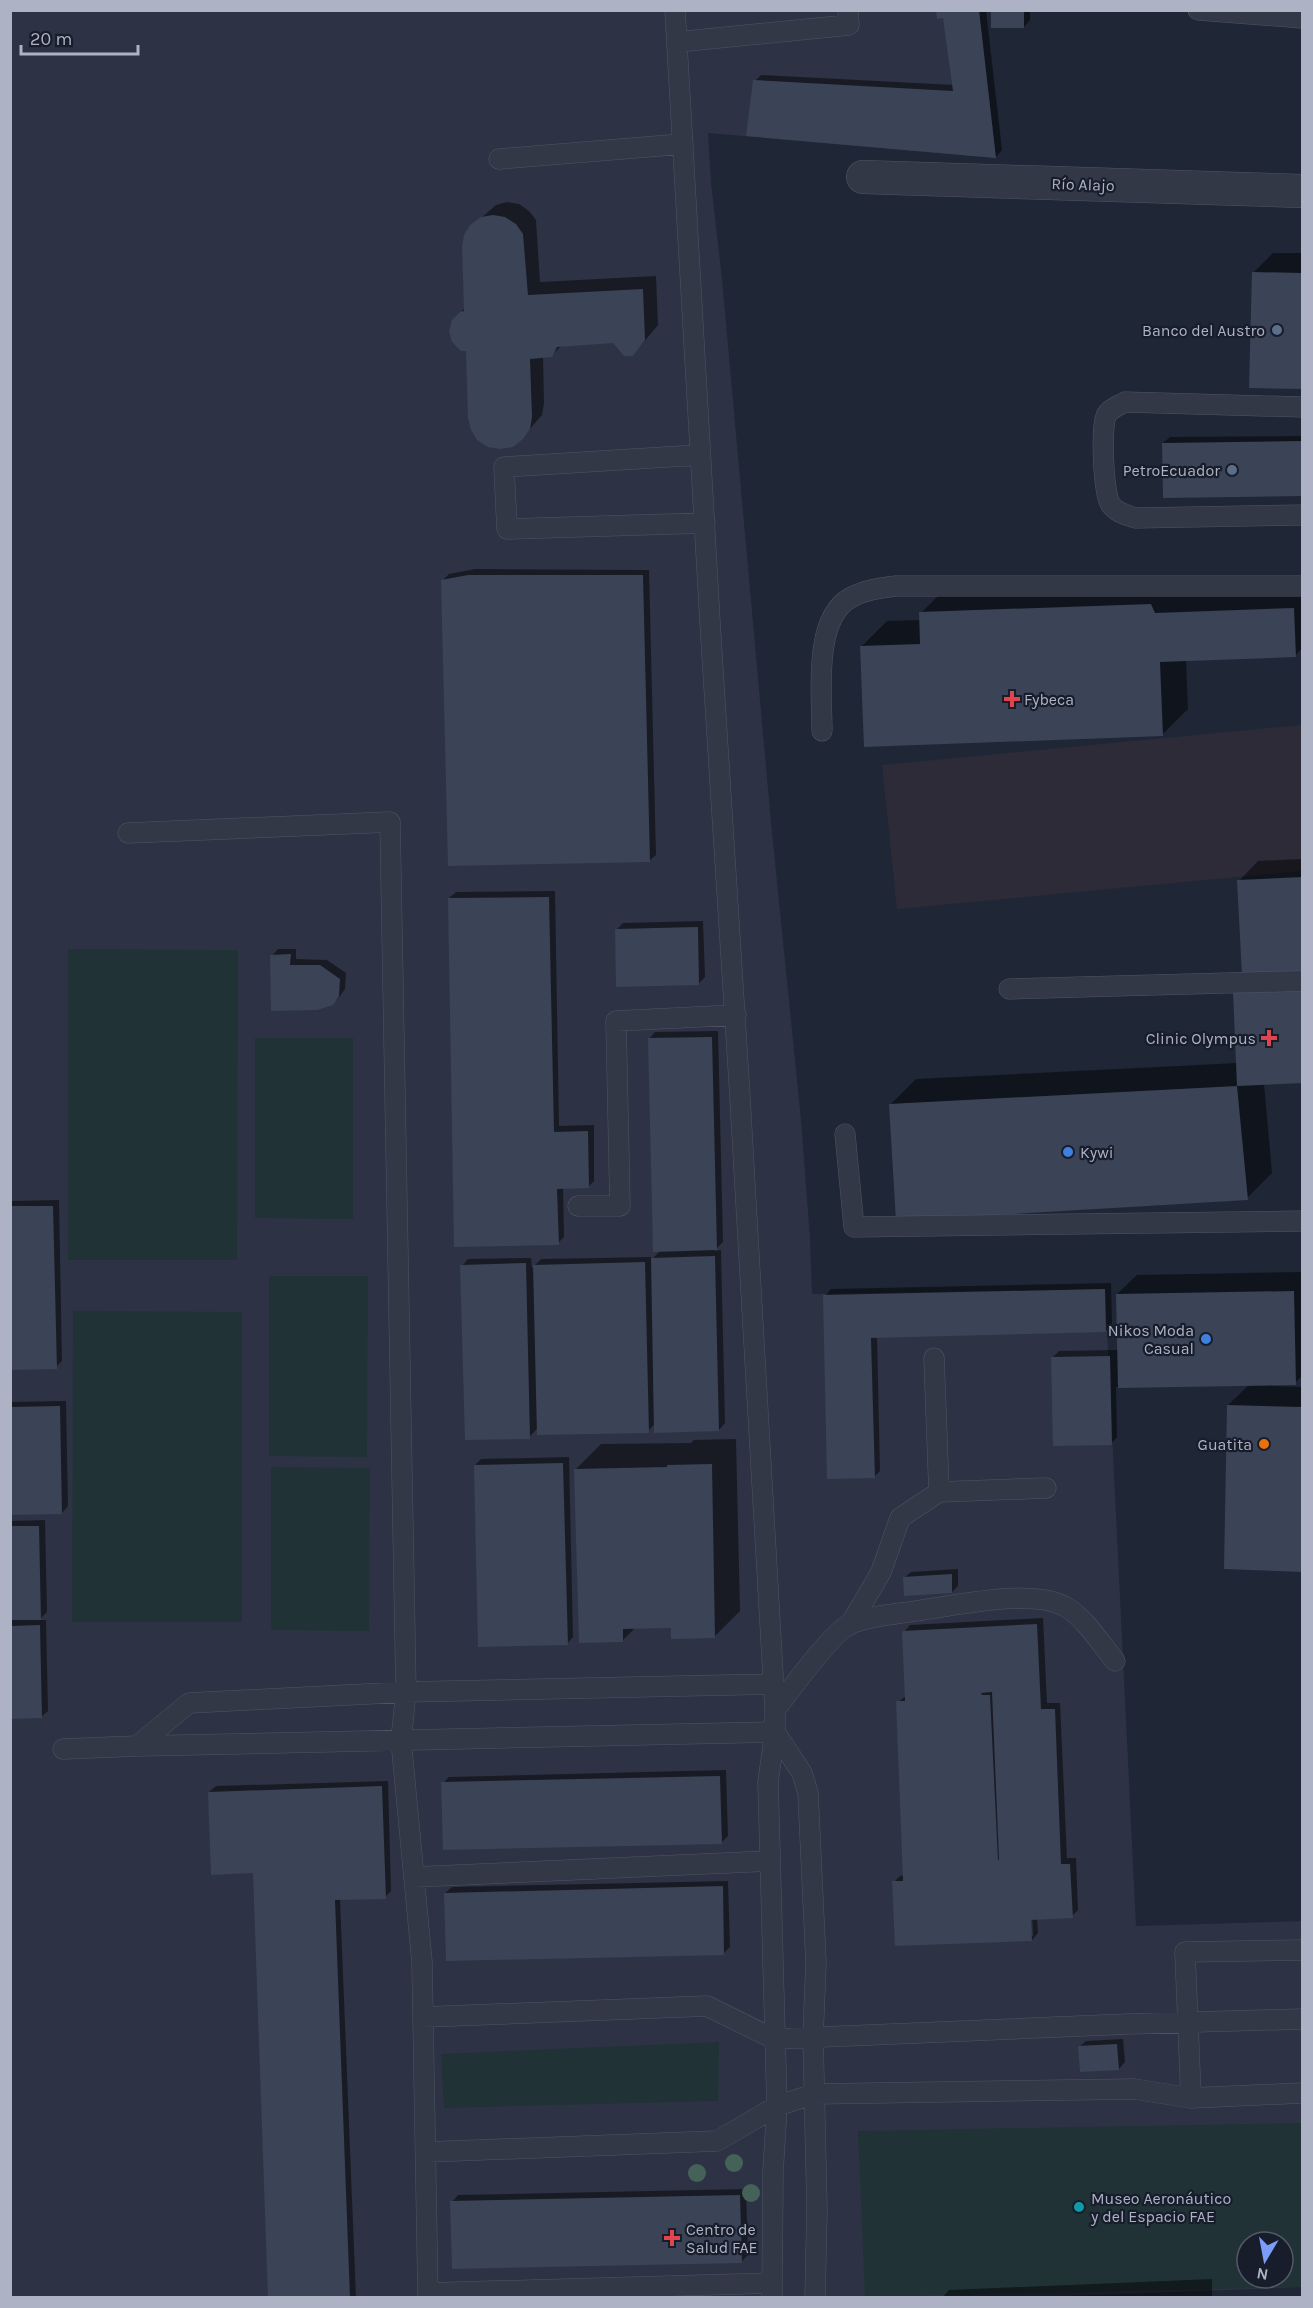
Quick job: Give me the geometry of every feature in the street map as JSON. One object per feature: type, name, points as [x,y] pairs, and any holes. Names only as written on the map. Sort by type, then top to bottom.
[{"type":"street","name":"Río Alajo","points":[[863,177],[1302,191]]},
{"type":"lane","points":[[128,833],[390,822],[406,1692],[401,1740],[422,1962],[428,2295],[772,2290],[773,2172],[777,2106],[768,1782],[775,1732],[774,1684],[736,1015],[699,454],[675,10]]},
{"type":"lane","points":[[677,42],[849,26],[848,10]]},
{"type":"lane","points":[[1198,10],[1302,18]]},
{"type":"lane","points":[[499,159],[683,144]]},
{"type":"lane","points":[[1302,407],[1125,402],[1114,407],[1107,415],[1104,428],[1106,491],[1111,505],[1123,514],[1136,518],[1302,515]]},
{"type":"lane","points":[[699,454],[504,467],[507,529],[705,523]]},
{"type":"lane","points":[[822,731],[822,652],[826,632],[835,614],[848,598],[872,589],[896,586],[1302,586]]},
{"type":"lane","points":[[1009,989],[1302,981]]},
{"type":"lane","points":[[578,1206],[621,1206],[616,1022],[736,1015]]},
{"type":"lane","points":[[844,1134],[854,1227],[1302,1221]]},
{"type":"lane","points":[[934,1358],[939,1492]]},
{"type":"lane","points":[[775,1710],[834,1638],[849,1624],[881,1572],[900,1518],[939,1492],[1046,1488]]},
{"type":"lane","points":[[849,1624],[885,1616],[992,1600],[1047,1600],[1064,1606],[1078,1616],[1115,1661]]},
{"type":"lane","points":[[137,1746],[189,1703],[406,1692],[774,1684]]},
{"type":"lane","points":[[63,1749],[775,1732]]},
{"type":"lane","points":[[775,1732],[802,1773],[808,1793],[816,1963],[813,2037],[817,2209],[815,2298]]},
{"type":"lane","points":[[414,1877],[769,1861]]},
{"type":"lane","points":[[1191,2098],[1185,1952],[1302,1950]]},
{"type":"lane","points":[[423,2017],[707,2006],[774,2039],[1302,2019]]},
{"type":"lane","points":[[427,2152],[717,2141],[777,2106],[814,2094],[1134,2089],[1191,2098],[1302,2093]]},
{"type":"shaded area","points":[[11,11],[979,11],[996,158],[708,133],[771,822],[801,1120],[812,1294],[1105,1289],[1136,1926],[1302,1921],[1302,2287],[1295,2287],[1295,2230],[1235,2230],[1235,2290],[1017,2298],[11,2298]]},
{"type":"shaded area","points":[[1302,725],[1302,871],[897,909],[882,765]]},
{"type":"shaded area","points":[[68,949],[238,950],[237,1260],[68,1260]]},
{"type":"shaded area","points":[[255,1038],[353,1038],[353,1219],[255,1218]]},
{"type":"shaded area","points":[[269,1276],[368,1276],[367,1457],[269,1456]]},
{"type":"shaded area","points":[[73,1311],[242,1312],[242,1622],[72,1622]]},
{"type":"shaded area","points":[[271,1467],[370,1468],[369,1631],[271,1630]]},
{"type":"shaded area","points":[[719,2042],[718,2101],[444,2108],[441,2054]]},
{"type":"shaded area","points":[[1302,2123],[1302,2287],[1295,2287],[1295,2230],[1235,2230],[1235,2289],[865,2297],[858,2131]]},
{"type":"building","points":[[936,10],[979,10],[996,158],[746,136],[753,80],[953,91],[943,18],[937,19]]},
{"type":"building","points":[[991,10],[1024,10],[1024,28],[991,28]]},
{"type":"building","points":[[493,215],[505,217],[516,224],[523,234],[528,295],[643,289],[645,340],[633,356],[624,356],[613,343],[557,347],[552,357],[530,359],[532,417],[530,429],[513,447],[500,449],[488,447],[477,440],[471,430],[468,418],[466,351],[461,351],[452,342],[449,331],[452,320],[464,311],[462,247],[464,235],[470,225],[481,217]]},
{"type":"building","name":"Banco del Austro","points":[[1252,272],[1302,273],[1302,389],[1249,388]]},
{"type":"building","name":"PetroEcuador","points":[[1302,441],[1302,496],[1163,498],[1162,443]]},
{"type":"building","points":[[468,575],[643,575],[650,862],[448,866],[441,580]]},
{"type":"building","name":"Fybeca","points":[[1151,604],[1155,613],[1294,608],[1296,657],[1160,662],[1163,736],[864,747],[860,646],[920,644],[919,612]]},
{"type":"building","points":[[1302,877],[1302,971],[1242,975],[1237,880]]},
{"type":"building","points":[[549,897],[554,1132],[588,1131],[589,1188],[557,1189],[559,1245],[454,1247],[448,898]]},
{"type":"building","points":[[698,927],[699,985],[616,987],[615,929]]},
{"type":"building","points":[[291,954],[290,965],[320,965],[340,979],[339,996],[333,1005],[317,1010],[271,1011],[270,955]]},
{"type":"building","name":"Clinic Olympus","points":[[1302,988],[1302,1083],[1237,1086],[1233,992]]},
{"type":"building","points":[[712,1037],[717,1250],[653,1252],[648,1038]]},
{"type":"building","name":"Kywi","points":[[1237,1086],[1248,1200],[896,1221],[889,1104]]},
{"type":"building","points":[[10,1206],[53,1206],[57,1369],[10,1370]]},
{"type":"building","points":[[715,1256],[719,1431],[654,1433],[651,1258]]},
{"type":"building","points":[[645,1262],[649,1433],[537,1435],[533,1265]]},
{"type":"building","points":[[526,1263],[530,1439],[465,1440],[460,1265]]},
{"type":"building","points":[[1105,1289],[1106,1332],[871,1338],[875,1478],[827,1479],[823,1295]]},
{"type":"building","name":"Nikos Moda Casual","points":[[1294,1291],[1296,1385],[1118,1388],[1116,1294]]},
{"type":"building","points":[[1110,1356],[1112,1445],[1053,1446],[1051,1357]]},
{"type":"building","points":[[1227,1405],[1302,1407],[1302,1572],[1224,1569]]},
{"type":"building","points":[[60,1406],[62,1514],[10,1515],[10,1407]]},
{"type":"building","points":[[563,1463],[568,1645],[478,1647],[474,1465]]},
{"type":"building","points":[[712,1464],[715,1638],[671,1639],[671,1628],[623,1629],[623,1642],[579,1643],[574,1469]]},
{"type":"building","points":[[10,1526],[39,1526],[41,1620],[10,1620]]},
{"type":"building","points":[[952,1574],[952,1593],[904,1596],[903,1577]]},
{"type":"building","points":[[1037,1624],[1041,1709],[1055,1709],[1061,1864],[1070,1864],[1073,1918],[1031,1920],[1032,1941],[895,1946],[892,1881],[903,1881],[896,1701],[905,1701],[902,1631]],"holes":[[[992,1692],[999,1860],[990,1695],[981,1693]]]},
{"type":"building","points":[[40,1625],[42,1718],[10,1719],[10,1626]]},
{"type":"building","points":[[720,1776],[722,1844],[443,1850],[441,1782]]},
{"type":"building","points":[[382,1786],[386,1899],[335,1900],[350,2298],[268,2298],[253,1873],[211,1875],[208,1792]]},
{"type":"building","points":[[723,1886],[724,1955],[446,1961],[444,1893]]},
{"type":"building","points":[[1117,2044],[1119,2070],[1080,2072],[1078,2046]]},
{"type":"building","points":[[740,2195],[742,2263],[452,2269],[450,2201]]},
{"type":"place","name":"Banco del Austro","points":[[1277,330]]},
{"type":"place","name":"PetroEcuador","points":[[1232,470]]},
{"type":"place","name":"Fybeca","points":[[1012,699]]},
{"type":"place","name":"Clinic Olympus","points":[[1269,1038]]},
{"type":"place","name":"Kywi","points":[[1068,1152]]},
{"type":"place","name":"Nikos Moda Casual","points":[[1206,1339]]},
{"type":"place","name":"Guatita","points":[[1264,1444]]},
{"type":"place","name":"Museo Aeronáutico y del Espacio FAE","points":[[1079,2207]]},
{"type":"place","name":"Centro de Salud FAE","points":[[672,2238]]}]
